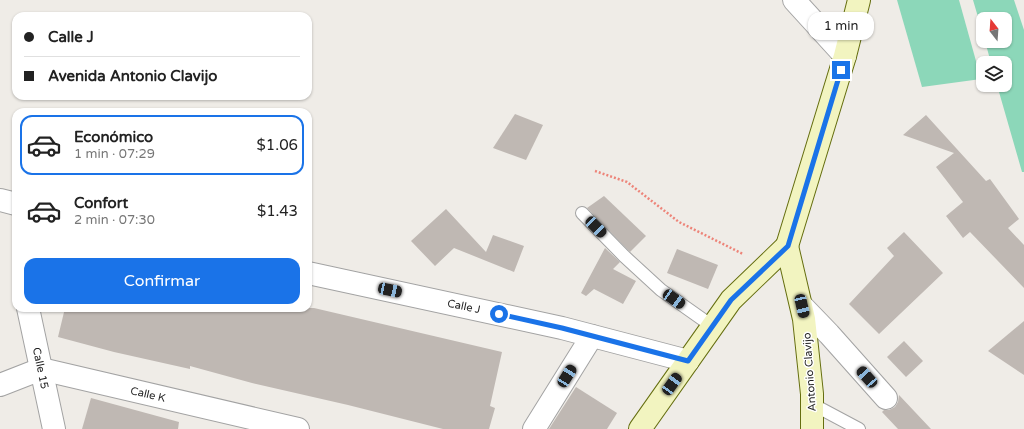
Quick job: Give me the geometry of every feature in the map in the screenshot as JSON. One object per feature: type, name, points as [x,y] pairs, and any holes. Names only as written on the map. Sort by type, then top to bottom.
[{"type":"main road","points":[[640,429],[731,300],[788,246],[845,56],[859,0]]},
{"type":"main road","name":"Antonio Clavijo","points":[[788,246],[804,319],[812,404],[812,429]]},
{"type":"street","points":[[794,0],[845,56]]},
{"type":"street","points":[[0,200],[12,203]]},
{"type":"street","name":"Calle J","points":[[312,274],[554,326],[688,361]]},
{"type":"street","points":[[802,306],[886,398]]},
{"type":"street","name":"Calle 15","points":[[29,312],[54,429]]},
{"type":"street","points":[[534,429],[592,336]]},
{"type":"street","points":[[0,385],[41,369]]},
{"type":"street","name":"Calle K","points":[[41,369],[298,429]]},
{"type":"lane","points":[[582,213],[624,256],[661,290],[712,326]]},
{"type":"lane","points":[[812,404],[859,429]]},
{"type":"path","points":[[595,171],[627,182],[679,222],[767,265]]},
{"type":"green space","points":[[897,0],[959,0],[976,61],[976,80],[922,87]]},
{"type":"green space","points":[[973,0],[1014,0],[1024,30],[1024,172],[1022,172],[999,92],[1012,92],[1012,56],[989,56],[987,48],[1012,48],[1012,12],[977,12]]},
{"type":"building","points":[[515,114],[543,125],[526,160],[493,148]]},
{"type":"building","points":[[926,115],[986,181],[990,179],[1019,219],[1008,228],[1024,245],[1024,288],[970,232],[963,238],[946,216],[963,202],[936,167],[954,153],[903,135]]},
{"type":"building","points":[[604,196],[646,236],[630,252],[587,208]]},
{"type":"building","points":[[446,209],[486,252],[493,235],[524,246],[514,272],[454,248],[435,266],[411,241]]},
{"type":"building","points":[[904,232],[943,273],[879,334],[849,304],[894,256],[887,248]]},
{"type":"building","points":[[605,248],[620,262],[613,269],[636,281],[623,304],[594,289],[586,296],[581,293]]},
{"type":"building","points":[[677,249],[718,265],[708,289],[667,273]]},
{"type":"building","points":[[312,308],[314,308],[502,352],[490,406],[495,408],[489,429],[443,429],[252,383],[190,366],[190,369],[114,352],[58,337],[64,312],[312,312]]},
{"type":"building","points":[[1024,321],[1024,375],[988,351]]},
{"type":"building","points":[[904,341],[923,361],[906,377],[887,357]]},
{"type":"building","points":[[576,387],[617,413],[607,429],[549,429]]},
{"type":"building","points":[[899,395],[931,429],[898,429],[882,412],[895,407],[898,402]]},
{"type":"building","points":[[91,398],[179,422],[178,429],[82,429]]},
{"type":"route","points":[[499,314],[562,328],[688,361],[731,300],[788,246],[841,70]]}]
